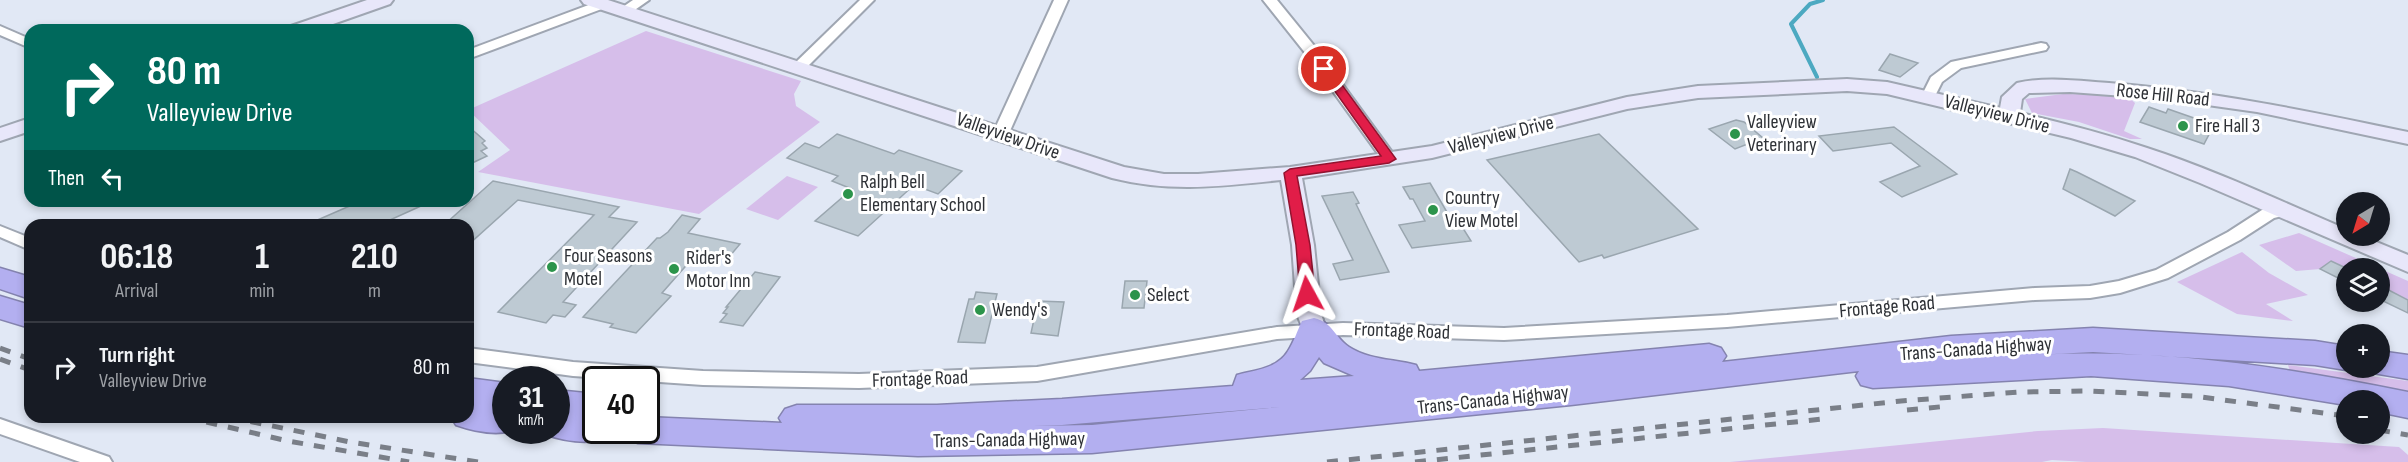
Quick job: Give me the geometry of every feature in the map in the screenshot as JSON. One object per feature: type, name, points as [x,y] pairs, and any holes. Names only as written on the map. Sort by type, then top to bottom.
[{"type":"highway","points":[[0,278],[24,286]]},
{"type":"highway","points":[[0,307],[24,315]]},
{"type":"highway","name":"Trans-Canada Highway","points":[[660,413],[775,417],[937,418],[1062,412],[1515,376],[1928,334],[2090,325],[2296,334],[2336,340]]},
{"type":"highway","points":[[1314,329],[1336,355],[1369,369],[1411,375],[1515,376]]},
{"type":"highway","points":[[1275,421],[1328,390],[1314,329]]},
{"type":"highway","points":[[1062,412],[1191,395],[1257,382],[1287,373],[1298,365],[1304,356],[1314,329]]},
{"type":"highway","name":"Trans-Canada Highway","points":[[660,431],[941,442],[1092,439],[1571,392],[1951,348],[2093,340],[2315,353],[2336,356]]},
{"type":"highway","points":[[2390,348],[2408,350]]},
{"type":"highway","points":[[1571,392],[2091,364],[2229,374],[2408,405]]},
{"type":"highway","points":[[2390,365],[2408,367]]},
{"type":"highway","points":[[474,392],[492,394]]},
{"type":"highway","points":[[474,417],[492,419]]},
{"type":"street","points":[[315,24],[384,0]]},
{"type":"street","points":[[624,11],[642,0]]},
{"type":"street","points":[[799,67],[867,0]]},
{"type":"street","points":[[1001,133],[1061,0]]},
{"type":"street","points":[[1270,0],[1311,51],[1389,159]]},
{"type":"street","points":[[474,53],[596,2]]},
{"type":"street","name":"Valleyview Drive","points":[[596,2],[1120,173],[1164,181],[1198,181],[1290,173],[1389,159],[1431,152],[1627,104],[1698,92],[1847,85],[1887,88],[2079,133],[2142,153],[2284,210],[2408,264]]},
{"type":"street","points":[[0,30],[24,41]]},
{"type":"street","points":[[1928,97],[1936,80],[1956,65],[2041,47]]},
{"type":"street","name":"Rose Hill Road","points":[[2009,118],[2012,97],[2024,87],[2070,86],[2165,93],[2257,106],[2408,138]]},
{"type":"street","points":[[0,135],[24,126]]},
{"type":"street","points":[[1290,173],[1303,245],[1310,314],[1314,329]]},
{"type":"street","name":"Frontage Road","points":[[474,356],[573,369],[703,378],[859,381],[1037,374],[1277,333],[1314,329],[1504,334],[1727,321],[2035,294],[2090,292],[2120,287],[2162,274],[2224,242],[2268,214],[2284,210]]},
{"type":"street","points":[[0,231],[24,242]]},
{"type":"street","points":[[0,426],[102,462]]},
{"type":"shaded area","points":[[646,31],[801,81],[794,94],[796,106],[820,122],[699,214],[478,172],[510,150],[474,116],[474,107]]},
{"type":"shaded area","points":[[2063,94],[2126,95],[2135,103],[2124,131],[2142,139],[2130,139],[2079,122],[2032,113],[2025,99]]},
{"type":"shaded area","points":[[787,176],[818,187],[778,220],[746,209]]},
{"type":"shaded area","points":[[2299,233],[2355,258],[2336,258],[2336,263],[2331,261],[2320,269],[2296,271],[2259,245]]},
{"type":"shaded area","points":[[2242,252],[2269,273],[2308,295],[2266,304],[2293,321],[2237,314],[2177,282]]},
{"type":"shaded area","points":[[2390,273],[2408,281],[2408,300],[2390,291]]},
{"type":"shaded area","points":[[2288,365],[2336,371],[2336,378],[2386,378],[2408,381],[2408,399],[2390,395],[2390,390],[2364,390],[2291,375]]},
{"type":"shaded area","points":[[2103,428],[2399,447],[2408,455],[2408,462],[2086,462],[2052,460],[2042,462],[1730,462],[2038,431]]},
{"type":"building","points":[[1890,54],[1918,63],[1900,77],[1879,70]]},
{"type":"building","name":"Fire Hall 3","points":[[2149,107],[2166,113],[2168,109],[2214,125],[2204,144],[2140,122]]},
{"type":"building","name":"Valleyview Veterinary","points":[[1736,120],[1744,122],[1763,138],[1735,149],[1709,129]]},
{"type":"building","points":[[1894,127],[1957,174],[1902,197],[1880,182],[1920,166],[1891,143],[1833,151],[1819,136]]},
{"type":"building","points":[[474,131],[485,141],[482,143],[487,148],[481,151],[487,156],[474,162]]},
{"type":"building","name":"Ralph Bell Elementary School","points":[[837,134],[894,154],[899,150],[962,171],[938,194],[914,185],[858,236],[815,221],[852,189],[832,181],[838,176],[787,158],[805,143],[819,148]]},
{"type":"building","points":[[1599,134],[1698,229],[1604,258],[1602,255],[1579,262],[1487,160]]},
{"type":"building","points":[[2070,169],[2135,201],[2115,216],[2063,189]]},
{"type":"building","points":[[493,181],[619,207],[609,217],[637,222],[563,302],[576,305],[565,317],[553,315],[546,323],[498,312],[594,215],[518,200],[474,240],[474,219],[451,219],[464,207],[474,207],[474,198]]},
{"type":"building","name":"Country View Motel","points":[[1430,183],[1455,226],[1461,225],[1471,241],[1412,248],[1399,225],[1425,221],[1413,199],[1410,199],[1403,187]]},
{"type":"building","points":[[1353,192],[1359,203],[1356,204],[1389,272],[1340,280],[1333,264],[1353,260],[1322,196]]},
{"type":"building","points":[[347,207],[419,207],[392,219],[320,219]]},
{"type":"building","points":[[682,215],[700,219],[688,233],[740,244],[729,257],[699,251],[662,293],[671,296],[636,333],[610,327],[613,324],[583,317],[657,238],[668,232]]},
{"type":"building","points":[[2331,261],[2336,263],[2336,277],[2320,269]]},
{"type":"building","points":[[755,272],[780,277],[743,326],[720,322],[727,314],[723,313],[728,307],[726,307]]},
{"type":"building","name":"Select","points":[[1125,281],[1147,281],[1144,308],[1122,308]]},
{"type":"building","points":[[2390,291],[2408,300],[2408,313],[2390,304]]},
{"type":"building","name":"Wendy's","points":[[976,292],[997,294],[985,343],[958,342],[969,299],[974,299]]},
{"type":"building","points":[[1038,301],[1064,302],[1058,336],[1031,333]]},
{"type":"waterway","points":[[1817,77],[1791,24],[1810,4],[1823,0]]},
{"type":"railway","points":[[0,348],[24,357]]},
{"type":"railway","points":[[0,359],[24,368]]},
{"type":"railway","points":[[1327,462],[1901,401],[2019,392],[2087,391],[2193,396],[2336,415]]},
{"type":"railway","points":[[1907,410],[1949,406]]},
{"type":"railway","points":[[1415,462],[1823,419]]},
{"type":"railway","points":[[211,423],[288,441],[409,462]]},
{"type":"railway","points":[[258,423],[350,442],[478,462]]},
{"type":"railway","points":[[2390,432],[2408,435]]},
{"type":"place","name":"Fire Hall 3","points":[[2183,126]]},
{"type":"place","name":"Valleyview Veterinary","points":[[1735,134]]},
{"type":"place","name":"Ralph Bell Elementary School","points":[[848,194]]},
{"type":"place","name":"Country View Motel","points":[[1433,210]]},
{"type":"place","name":"Four Seasons Motel","points":[[552,267]]},
{"type":"place","name":"Rider's Motor Inn","points":[[674,269]]},
{"type":"place","name":"Select","points":[[1135,295]]},
{"type":"place","name":"Wendy's","points":[[980,310]]},
{"type":"route","points":[[1307,294],[1303,245],[1290,173],[1389,159],[1324,69]]}]
